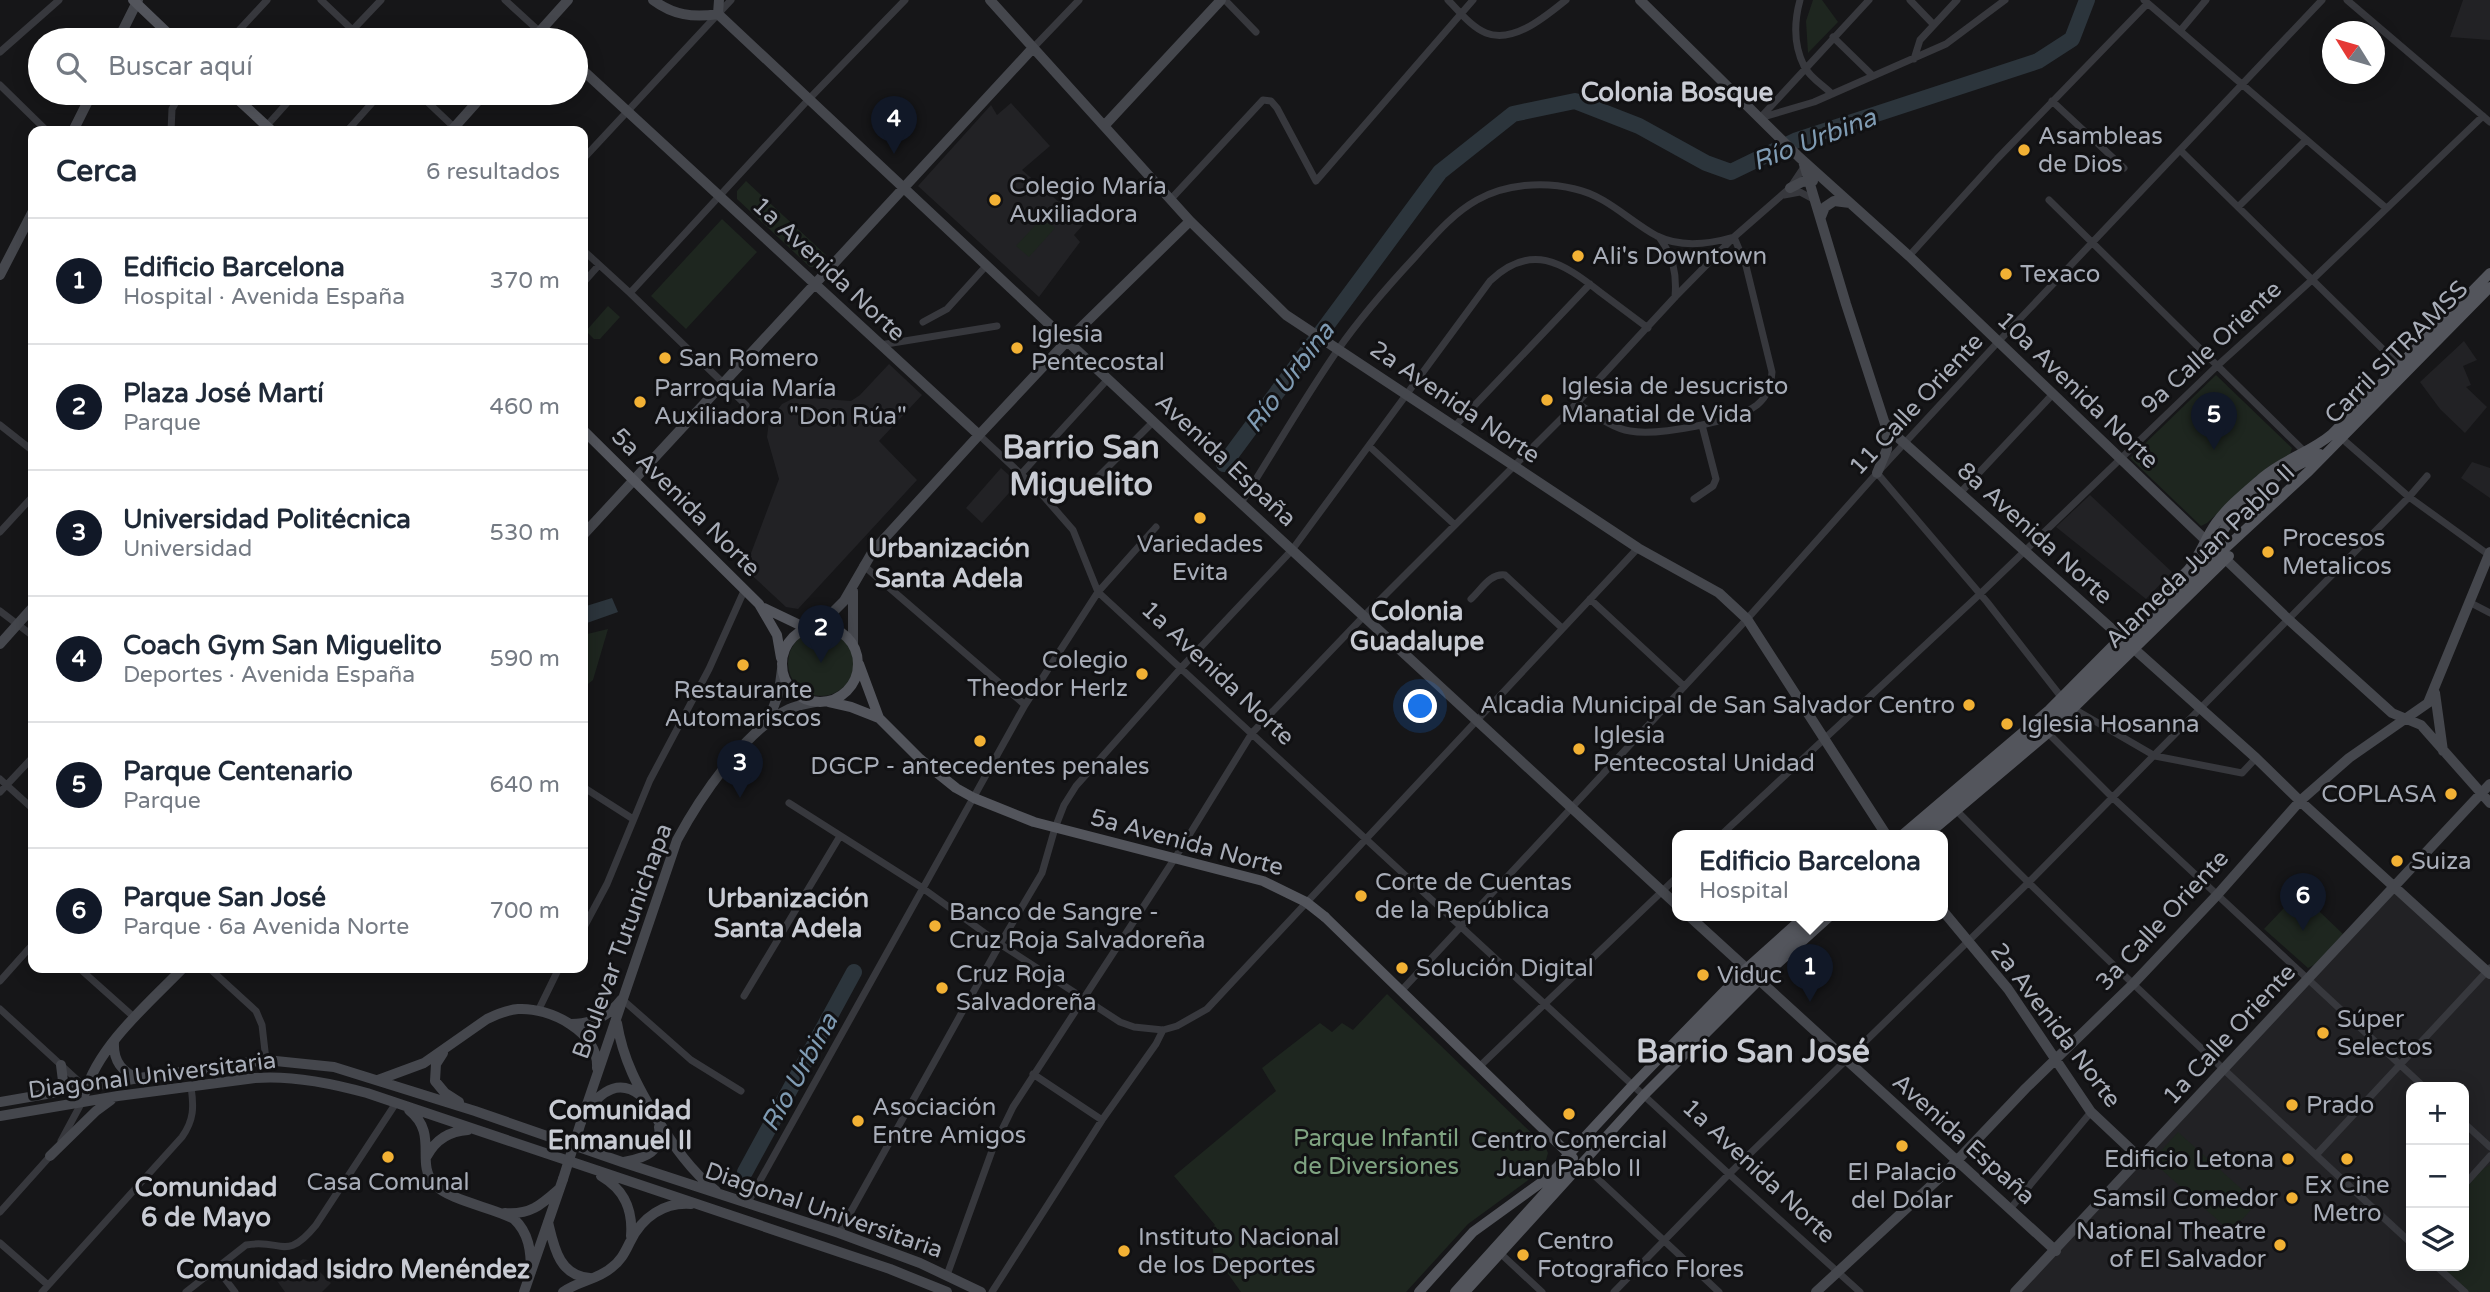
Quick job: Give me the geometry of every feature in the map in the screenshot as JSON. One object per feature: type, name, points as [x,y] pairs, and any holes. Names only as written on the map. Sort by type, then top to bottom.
[{"type":"main road","points":[[544,28],[568,0]]},
{"type":"main road","points":[[653,0],[684,15],[718,14],[719,0]]},
{"type":"main road","name":"2a Avenida Norte","points":[[990,0],[1191,221],[1286,315],[1637,548],[1720,593],[1747,619],[1883,830]]},
{"type":"main road","points":[[1104,125],[1223,0]]},
{"type":"main road","name":"10a Avenida Norte","points":[[1640,0],[1802,161],[1909,257],[2289,620],[2392,713],[2421,725],[2480,795],[2490,803]]},
{"type":"main road","points":[[123,28],[135,1],[163,28]]},
{"type":"main road","name":"Avenida España","points":[[718,14],[1153,422],[1672,901]]},
{"type":"main road","points":[[588,531],[1032,49]]},
{"type":"main road","name":"1a Avenida Norte","points":[[588,75],[979,435]]},
{"type":"main road","points":[[76,126],[86,105]]},
{"type":"main road","points":[[243,105],[263,126]]},
{"type":"main road","points":[[458,126],[475,105]]},
{"type":"main road","name":"8a Avenida Norte","points":[[1802,161],[1885,424],[1905,445],[2256,758],[2394,888],[2489,971]]},
{"type":"main road","points":[[1790,188],[1809,181],[1822,182],[1833,187]]},
{"type":"main road","points":[[1821,217],[1825,207],[1834,201],[1850,203]]},
{"type":"main road","points":[[0,275],[5,258],[28,219]]},
{"type":"main road","points":[[820,625],[833,614],[853,587],[873,551],[979,435],[1067,341],[1191,221]]},
{"type":"main road","name":"Alameda Juan Pablo II","points":[[1908,830],[2127,644],[2215,551],[2220,518],[2263,477],[2332,434],[2490,273]]},
{"type":"main road","name":"Carril SITRAMSS","points":[[1921,830],[2067,705],[2194,577],[2215,551],[2309,471],[2490,287]]},
{"type":"main road","name":"Alameda Juan Pablo II","points":[[1933,830],[2074,709],[2188,570],[2215,551],[2346,442],[2490,293]]},
{"type":"main road","points":[[1877,473],[1886,449],[1885,424]]},
{"type":"main road","name":"5a Avenida Norte","points":[[588,435],[759,604],[806,628]]},
{"type":"main road","name":"Carril SITRAMSS","points":[[2215,551],[2233,515],[2267,484],[2331,447]]},
{"type":"main road","points":[[2443,751],[2435,691],[2489,553]]},
{"type":"main road","points":[[853,587],[853,643],[859,664],[850,688],[827,702],[815,702],[795,693],[785,680],[782,664],[792,638],[806,628],[820,625],[835,628],[853,643]]},
{"type":"main road","name":"5a Avenida Norte","points":[[759,604],[777,635],[782,664]]},
{"type":"main road","points":[[0,645],[28,613]]},
{"type":"main road","name":"Boulevar Tutunichapa","points":[[766,725],[779,692],[782,664]]},
{"type":"main road","name":"5a Avenida Norte","points":[[859,664],[879,718],[919,759],[942,778],[974,798],[1034,822],[1263,881],[1299,898],[1325,917],[1402,990],[1574,1159]]},
{"type":"main road","name":"3a Calle Oriente","points":[[1816,1292],[1957,1161],[2054,1060],[2133,984],[2218,894],[2300,801],[2344,762],[2426,706],[2435,691]]},
{"type":"main road","name":"Boulevar Tutunichapa","points":[[524,1292],[677,840],[692,811],[741,749],[787,709],[815,702]]},
{"type":"main road","name":"5a Avenida Norte","points":[[827,702],[851,707],[879,718]]},
{"type":"main road","name":"1a Calle Oriente","points":[[2015,1292],[2490,784]]},
{"type":"main road","name":"2a Avenida Norte","points":[[1948,917],[2008,989],[2091,1112],[2141,1159]]},
{"type":"main road","name":"Avenida España","points":[[1694,921],[2056,1251]]},
{"type":"main road","points":[[1455,1292],[1574,1159],[1752,975],[1800,921]]},
{"type":"main road","points":[[1752,975],[1812,921]]},
{"type":"main road","points":[[1752,975],[1823,921]]},
{"type":"main road","points":[[82,1102],[94,1071],[115,1041],[178,973]]},
{"type":"main road","points":[[570,1024],[582,1024],[603,1017],[624,996]]},
{"type":"main road","points":[[377,1080],[401,1073],[445,1050],[498,1013],[519,1009],[538,1011],[581,1030],[595,1050],[597,1074]]},
{"type":"main road","points":[[616,1021],[626,1063],[646,1101],[685,1161],[722,1195]]},
{"type":"main road","points":[[115,1041],[114,1052],[121,1067],[139,1078]]},
{"type":"main road","points":[[445,1050],[436,1064],[435,1081],[445,1093],[475,1111]]},
{"type":"main road","name":"Diagonal Universitaria","points":[[0,1102],[266,1060],[334,1068],[475,1111],[622,1163],[839,1233],[947,1275],[981,1292]]},
{"type":"main road","points":[[52,1093],[63,1081],[61,1065]]},
{"type":"main road","name":"Diagonal Universitaria","points":[[0,1116],[118,1096],[274,1077],[337,1085],[572,1161],[890,1269],[947,1292]]},
{"type":"main road","points":[[583,1118],[603,1093],[613,1088],[631,1089],[646,1101]]},
{"type":"main road","points":[[50,1156],[96,1111],[118,1096]]},
{"type":"main road","points":[[400,1104],[420,1122],[425,1133],[429,1176],[438,1188],[514,1219],[525,1233],[531,1254],[531,1272]]},
{"type":"main road","points":[[622,1163],[644,1157],[655,1149],[660,1138],[658,1119]]},
{"type":"main road","points":[[426,1156],[439,1139],[448,1134],[458,1130],[480,1132]]},
{"type":"main road","points":[[1465,1292],[1500,1253],[1574,1159]]},
{"type":"main road","points":[[1419,1292],[1474,1232],[1574,1159]]},
{"type":"main road","points":[[572,1161],[604,1177],[623,1194],[630,1212],[630,1240]]},
{"type":"main road","points":[[503,1213],[528,1212],[540,1206],[561,1184]]},
{"type":"main road","points":[[1427,1292],[1476,1239],[1549,1188]]},
{"type":"main road","points":[[563,1292],[590,1278],[600,1276],[616,1265],[639,1226],[651,1215],[682,1203],[698,1204]]},
{"type":"main road","points":[[548,1222],[554,1247],[564,1266],[575,1275],[590,1278]]},
{"type":"street","points":[[0,52],[59,0]]},
{"type":"street","points":[[241,28],[267,0]]},
{"type":"street","points":[[321,0],[350,28]]},
{"type":"street","points":[[354,28],[381,0]]},
{"type":"street","points":[[505,0],[536,28]]},
{"type":"street","points":[[588,154],[731,0]]},
{"type":"street","points":[[631,293],[808,100],[905,0]]},
{"type":"street","points":[[1032,49],[1079,0]]},
{"type":"street","points":[[1223,0],[1256,32]]},
{"type":"street","points":[[1448,0],[1461,14],[1489,34],[1500,34],[1534,24],[1566,0]]},
{"type":"street","points":[[1171,199],[1263,100],[1274,104],[1316,181],[1473,0]]},
{"type":"street","points":[[1800,0],[1796,39],[1805,68],[1832,94]]},
{"type":"street","points":[[1760,118],[1869,0]]},
{"type":"street","points":[[1910,0],[1934,25]]},
{"type":"street","points":[[1914,59],[1920,40],[1957,0]]},
{"type":"street","points":[[1760,118],[1814,102],[1946,44],[2005,0]]},
{"type":"street","points":[[2180,31],[2206,0]]},
{"type":"street","name":"11 Calle Oriente","points":[[1402,990],[1747,619],[1998,342],[2322,0]]},
{"type":"street","points":[[2347,0],[2490,121]]},
{"type":"street","points":[[1909,257],[2145,2],[2386,208]]},
{"type":"street","points":[[1833,37],[1874,76]]},
{"type":"street","points":[[0,85],[42,126]]},
{"type":"street","points":[[2052,101],[2124,168]]},
{"type":"street","points":[[171,126],[174,105]]},
{"type":"street","points":[[270,126],[287,105]]},
{"type":"street","points":[[351,126],[371,105]]},
{"type":"street","points":[[430,105],[451,126]]},
{"type":"street","name":"9a Calle Oriente","points":[[1726,830],[1980,594],[2483,116]]},
{"type":"street","points":[[2238,206],[2306,139]]},
{"type":"street","points":[[2181,151],[2399,365]]},
{"type":"street","points":[[947,1275],[993,1148],[1013,1107],[1175,858],[1252,733],[1455,525],[1515,468],[1734,237],[1790,188],[1802,161]]},
{"type":"street","points":[[1241,503],[1338,349],[1404,269],[1451,218],[1479,199],[1510,188],[1547,184],[1576,189],[1602,199],[1658,237],[1668,250],[1674,265],[1675,297]]},
{"type":"street","points":[[1777,199],[1798,192],[1810,196],[1817,203]]},
{"type":"street","points":[[2049,200],[2305,452]]},
{"type":"street","points":[[1658,237],[1696,244],[1716,243],[1734,237]]},
{"type":"street","points":[[1577,403],[1607,422],[1628,431],[1655,432],[1702,425],[1747,411],[1766,396],[1771,385],[1772,372],[1767,345],[1746,266],[1734,237]]},
{"type":"street","points":[[588,255],[746,405]]},
{"type":"street","points":[[839,1233],[1042,873],[1055,828],[1064,805],[1076,786],[1181,668],[1293,550],[1480,294],[1502,270],[1518,262],[1548,260],[1560,264],[1590,284],[1648,328]]},
{"type":"street","points":[[588,277],[599,265]]},
{"type":"street","points":[[923,322],[947,309],[986,265]]},
{"type":"street","points":[[1454,427],[1590,284]]},
{"type":"street","points":[[880,345],[997,326]]},
{"type":"street","points":[[1021,474],[1108,379]]},
{"type":"street","points":[[1960,493],[2052,395]]},
{"type":"street","points":[[1085,490],[1153,422]]},
{"type":"street","points":[[0,425],[28,447]]},
{"type":"street","points":[[1694,499],[1713,486],[1716,479],[1702,425]]},
{"type":"street","name":"1a Avenida Norte","points":[[979,435],[1039,491],[1073,530],[1098,592],[1860,1292]]},
{"type":"street","points":[[2346,442],[2409,497],[2489,553]]},
{"type":"street","points":[[1369,446],[1455,525]]},
{"type":"street","points":[[1877,473],[1980,594],[2062,698]]},
{"type":"street","points":[[1614,1292],[1729,1174],[2155,756],[2427,476]]},
{"type":"street","points":[[0,532],[28,501]]},
{"type":"street","points":[[747,1204],[1024,705],[1098,592],[1156,527]]},
{"type":"street","points":[[789,803],[921,887],[1082,999],[1133,1027],[1163,1030],[1177,1026],[1207,1009],[1637,548]]},
{"type":"street","points":[[863,565],[1024,705]]},
{"type":"street","points":[[1471,599],[1493,577],[1505,575],[1562,628]]},
{"type":"street","points":[[588,920],[607,884],[650,780],[709,668],[744,590]]},
{"type":"street","points":[[1590,599],[1684,686]]},
{"type":"street","points":[[2469,602],[2490,613]]},
{"type":"street","points":[[0,611],[28,632]]},
{"type":"street","points":[[2074,709],[2155,756],[2242,773],[2256,758]]},
{"type":"street","points":[[2048,733],[2113,798],[2419,1082]]},
{"type":"street","points":[[0,792],[3,782],[28,761]]},
{"type":"street","points":[[3,782],[28,804]]},
{"type":"street","points":[[588,790],[633,819]]},
{"type":"street","points":[[1956,810],[2223,1071],[2406,1238]]},
{"type":"street","points":[[744,996],[840,836]]},
{"type":"street","points":[[1480,1066],[1672,882]]},
{"type":"street","points":[[0,981],[28,950]]},
{"type":"street","points":[[2316,1155],[2489,971]]},
{"type":"street","points":[[85,973],[135,1017]]},
{"type":"street","points":[[214,973],[256,1011],[262,1025],[266,1060]]},
{"type":"street","points":[[538,1011],[557,973]]},
{"type":"street","points":[[624,996],[691,1060],[741,1091]]},
{"type":"street","points":[[0,1009],[86,1088]]},
{"type":"street","points":[[992,1292],[1163,1030]]},
{"type":"street","points":[[1033,1074],[1102,1120]]},
{"type":"street","points":[[42,1292],[182,1137],[191,1122],[193,1112],[191,1087]]},
{"type":"street","points":[[0,1212],[65,1136],[82,1102]]},
{"type":"street","points":[[186,1292],[249,1245],[286,1248],[302,1240],[316,1225],[400,1104]]},
{"type":"street","points":[[2010,1209],[2091,1112]]},
{"type":"street","points":[[2469,1128],[2490,1147]]},
{"type":"street","points":[[2469,1179],[2490,1156]]},
{"type":"street","points":[[1574,1159],[1719,1292]]},
{"type":"street","points":[[0,1243],[48,1285]]},
{"type":"street","points":[[1500,1253],[1542,1292]]},
{"type":"street","points":[[216,1267],[235,1292]]},
{"type":"street","points":[[2442,1271],[2465,1292]]},
{"type":"shaded area","points":[[2463,0],[2490,0],[2490,40],[2450,37]]},
{"type":"shaded area","name":"Colegio María Auxiliadora","points":[[1011,103],[1050,146],[1022,170],[1059,202],[1063,198],[1073,208],[1070,212],[1084,224],[1074,235],[1080,242],[1039,297],[918,186],[991,105],[997,115]]},
{"type":"shaded area","points":[[2464,341],[2477,360],[2463,366],[2471,385],[2466,387],[2487,407],[2465,433],[2440,409],[2420,382]]},
{"type":"shaded area","points":[[889,364],[922,395],[879,441],[917,480],[798,609],[786,607],[745,569],[779,479],[767,437],[769,421],[782,404],[796,397],[851,401]]},
{"type":"shaded area","points":[[2472,462],[2490,468],[2490,498],[2461,478]]},
{"type":"shaded area","points":[[1001,468],[1018,483],[982,523],[966,508]]},
{"type":"shaded area","points":[[2090,495],[2172,572],[2146,599],[2056,527]]},
{"type":"shaded area","points":[[612,598],[618,612],[588,623],[588,605]]},
{"type":"shaded area","points":[[2394,888],[2490,976],[2490,1292],[2015,1292]]},
{"type":"shaded area","points":[[303,1259],[308,1260],[331,1283],[322,1292],[285,1292],[275,1278]]},
{"type":"green space","points":[[1813,0],[1822,0],[1838,22],[1808,53],[1806,21]]},
{"type":"green space","points":[[746,181],[826,255],[816,267],[810,267],[737,199],[737,191]]},
{"type":"green space","points":[[1043,217],[1055,228],[1029,257],[1016,246]]},
{"type":"green space","points":[[722,219],[757,252],[686,329],[651,296]]},
{"type":"green space","points":[[608,306],[620,317],[600,339],[594,339],[588,333],[588,329]]},
{"type":"green space","points":[[2216,375],[2292,448],[2290,454],[2268,467],[2201,526],[2130,458]]},
{"type":"green space","points":[[608,629],[593,680],[588,684],[588,634]]},
{"type":"green space","points":[[815,630],[827,630],[839,635],[849,645],[854,663],[852,676],[839,691],[827,696],[815,696],[803,691],[793,681],[788,669],[788,657],[793,645],[803,635]]},
{"type":"green space","points":[[2299,892],[2343,934],[2316,964],[2308,968],[2264,929]]},
{"type":"green space","name":"Parque Infantil de Diversiones","points":[[1387,994],[1545,1146],[1548,1153],[1546,1160],[1527,1181],[1468,1224],[1406,1292],[1241,1292],[1221,1264],[1214,1261],[1213,1249],[1205,1236],[1215,1225],[1174,1176],[1276,1091],[1262,1068],[1320,1023],[1332,1032],[1342,1023],[1353,1030]]},
{"type":"green space","points":[[2178,1132],[2257,1203],[2231,1232],[2152,1161]]},
{"type":"green space","points":[[2490,1165],[2490,1292],[2470,1292],[2447,1271],[2469,1271],[2469,1184]]},
{"type":"waterway","name":"Río Urbina","points":[[1224,464],[1440,172],[1513,114],[1575,101],[1639,126],[1706,163],[1731,172],[1797,140],[2038,61],[2072,39],[2087,0]]},
{"type":"waterway","name":"Río Urbina","points":[[745,1172],[854,972]]},
{"type":"place","name":"Asambleas de Dios","points":[[2024,150]]},
{"type":"place","name":"Coach Gym San Miguelito","points":[[894,154]]},
{"type":"place","name":"Colegio María Auxiliadora","points":[[995,200]]},
{"type":"place","name":"Ali's Downtown","points":[[1578,256]]},
{"type":"place","name":"Texaco","points":[[2006,274]]},
{"type":"place","name":"Iglesia Pentecostal","points":[[1017,348]]},
{"type":"place","name":"San Romero","points":[[665,358]]},
{"type":"place","name":"Iglesia de Jesucristo Manatial de Vida","points":[[1547,400]]},
{"type":"place","name":"Parroquia María Auxiliadora \"Don Rúa\"","points":[[640,402]]},
{"type":"place","name":"Parque Centenario","points":[[2214,450]]},
{"type":"place","name":"Variedades Evita","points":[[1200,518]]},
{"type":"place","name":"Procesos Metalicos","points":[[2268,552]]},
{"type":"place","name":"Plaza José Martí","points":[[821,663]]},
{"type":"place","name":"Restaurante Automariscos","points":[[743,665]]},
{"type":"place","name":"Colegio Theodor Herlz","points":[[1142,674]]},
{"type":"place","name":"Alcadia Municipal de San Salvador Centro","points":[[1969,705]]},
{"type":"place","name":"Iglesia Hosanna","points":[[2007,724]]},
{"type":"place","name":"DGCP - antecedentes penales","points":[[980,741]]},
{"type":"place","name":"Iglesia Pentecostal Unidad","points":[[1579,749]]},
{"type":"place","name":"COPLASA","points":[[2451,794]]},
{"type":"place","name":"Universidad Politécnica","points":[[740,798]]},
{"type":"place","name":"Suiza","points":[[2397,861]]},
{"type":"place","name":"Corte de Cuentas de la República","points":[[1361,896]]},
{"type":"place","name":"Banco de Sangre - Cruz Roja Salvadoreña","points":[[935,926]]},
{"type":"place","name":"Parque San José","points":[[2303,931]]},
{"type":"place","name":"Solución Digital","points":[[1402,968]]},
{"type":"place","name":"Viduc","points":[[1703,975]]},
{"type":"place","name":"Cruz Roja Salvadoreña","points":[[942,988]]},
{"type":"place","name":"Edificio Barcelona","points":[[1810,1002]]},
{"type":"place","name":"Súper Selectos","points":[[2323,1033]]},
{"type":"place","name":"Prado","points":[[2292,1105]]},
{"type":"place","name":"Centro Comercial Juan Pablo II","points":[[1569,1114]]},
{"type":"place","name":"Asociación Entre Amigos","points":[[858,1121]]},
{"type":"place","name":"El Palacio del Dolar","points":[[1902,1146]]},
{"type":"place","name":"Casa Comunal","points":[[388,1157]]},
{"type":"place","name":"Edificio Letona","points":[[2288,1159]]},
{"type":"place","name":"Ex Cine Metro","points":[[2347,1159]]},
{"type":"place","name":"Samsil Comedor","points":[[2292,1198]]},
{"type":"place","name":"National Theatre of El Salvador","points":[[2280,1245]]},
{"type":"place","name":"Instituto Nacional de los Deportes","points":[[1124,1251]]},
{"type":"place","name":"Centro Fotografico Flores","points":[[1523,1255]]},
{"type":"district","name":"Colonia Bosque","points":[[1677,92]]},
{"type":"district","name":"Barrio San Miguelito","points":[[1081,466]]},
{"type":"district","name":"Urbanización Santa Adela","points":[[949,563]]},
{"type":"district","name":"Colonia Guadalupe","points":[[1417,626]]},
{"type":"district","name":"Urbanización Santa Adela","points":[[788,913]]},
{"type":"district","name":"Barrio San José","points":[[1753,1051]]},
{"type":"district","name":"Comunidad Enmanuel II","points":[[620,1125]]},
{"type":"district","name":"Comunidad 6 de Mayo","points":[[206,1202]]},
{"type":"district","name":"Comunidad Isidro Menéndez","points":[[353,1269]]}]
